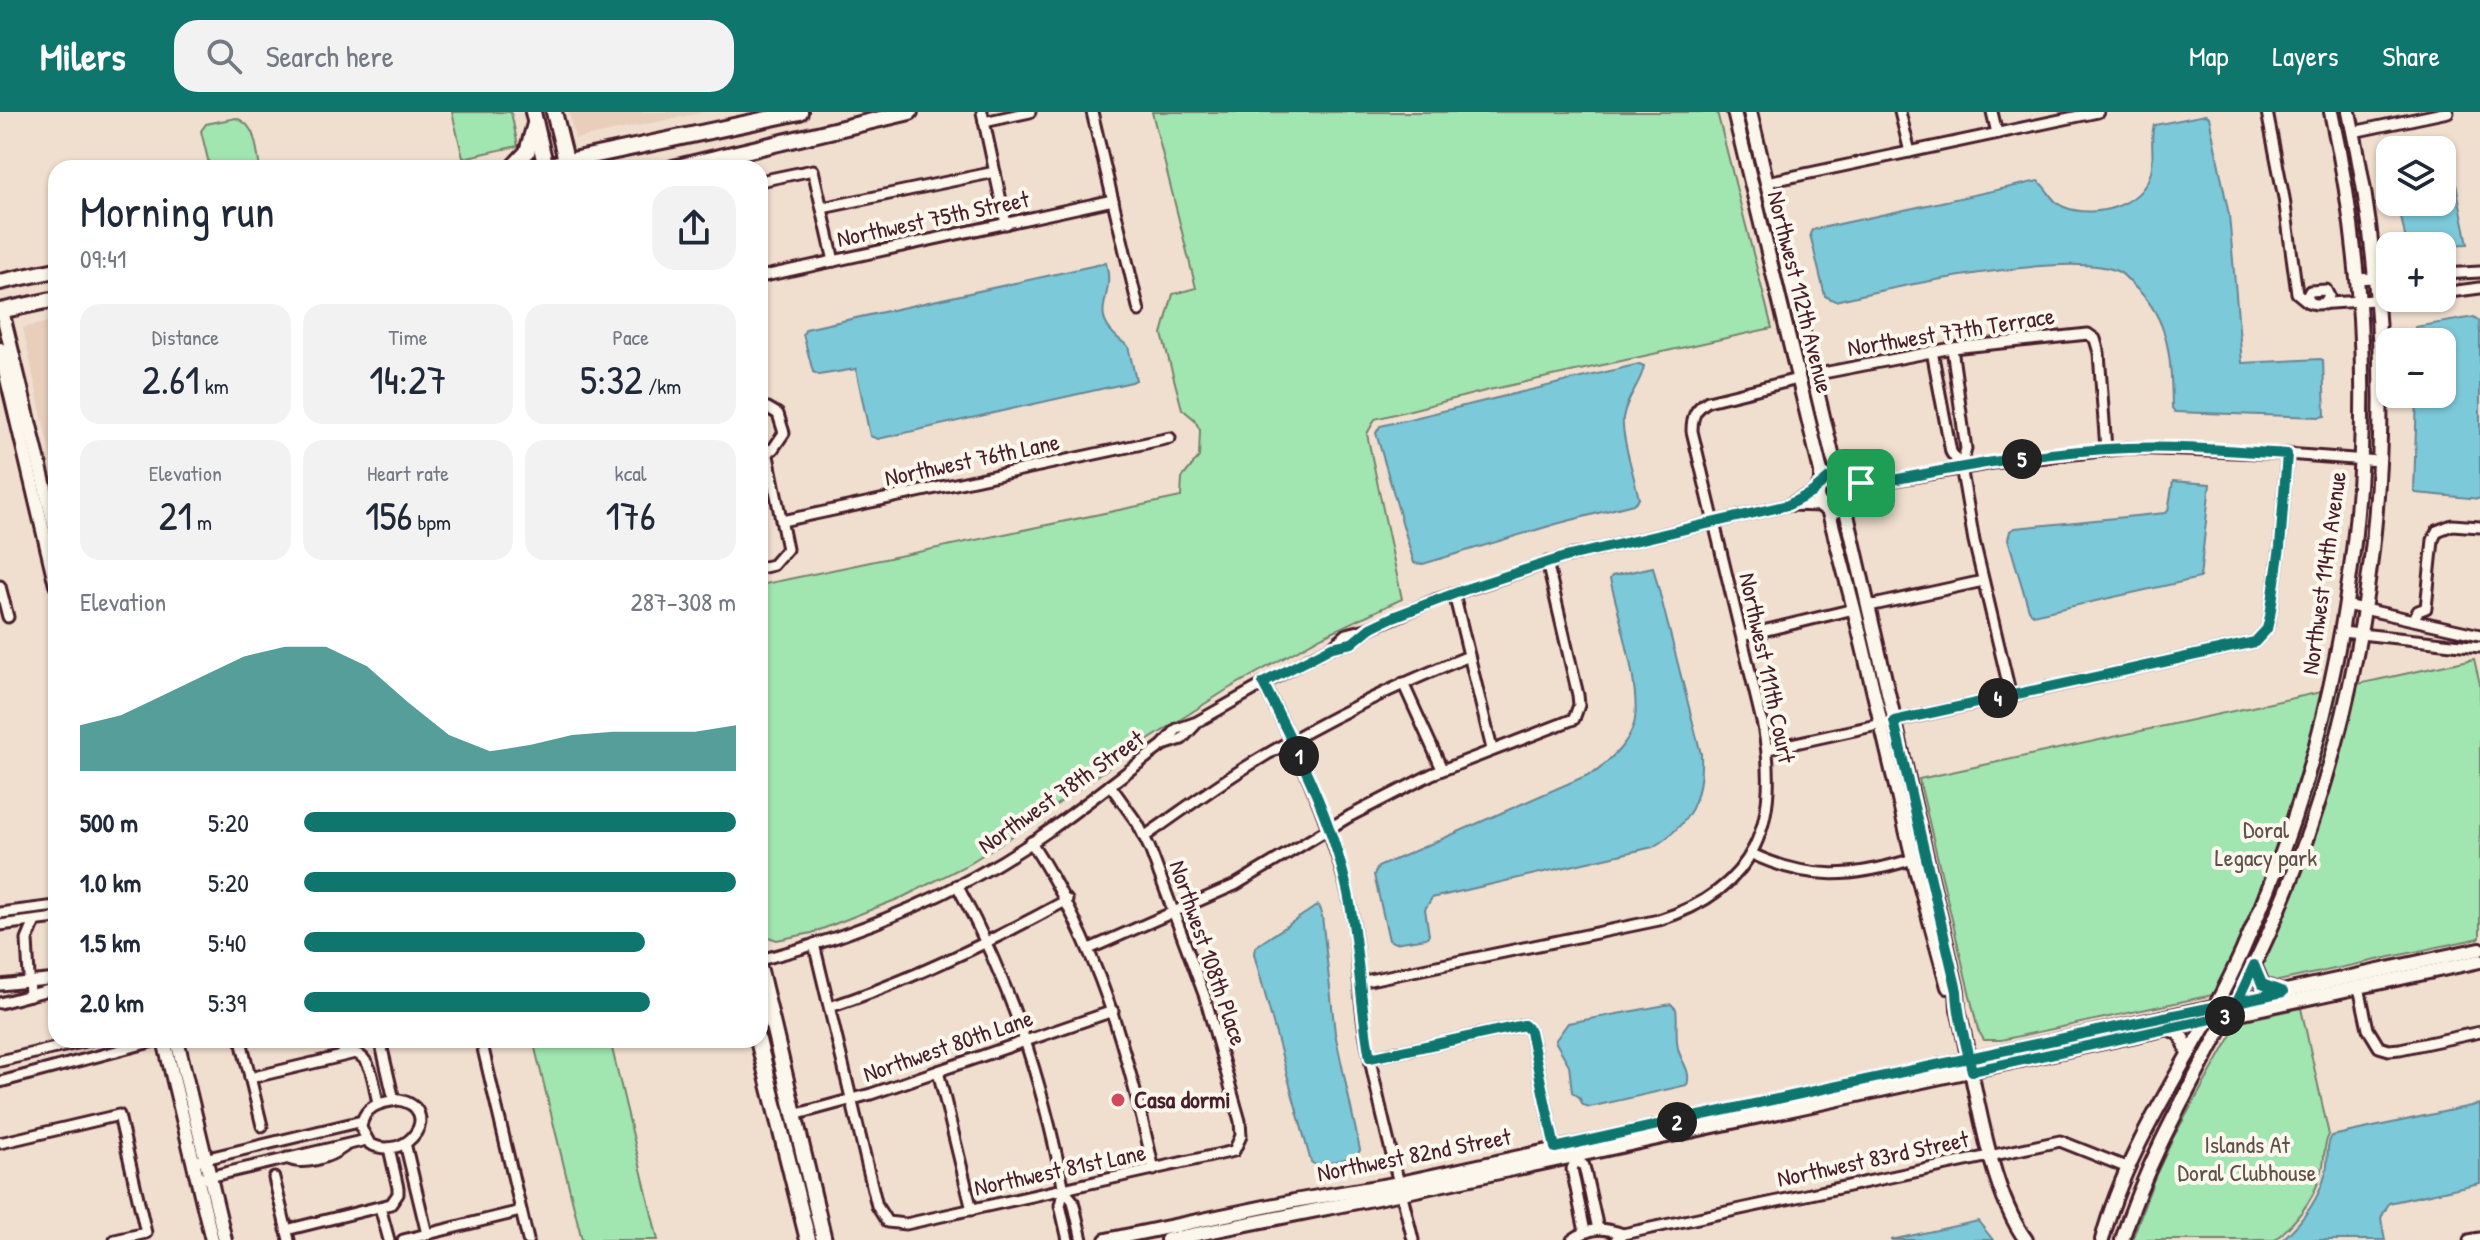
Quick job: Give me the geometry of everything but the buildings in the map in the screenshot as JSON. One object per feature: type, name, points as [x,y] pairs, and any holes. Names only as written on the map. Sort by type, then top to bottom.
[{"type":"main road","points":[[554,112],[566,160]]},
{"type":"main road","points":[[589,160],[800,112]]},
{"type":"main road","points":[[705,160],[875,117],[910,112]]},
{"type":"main road","points":[[534,116],[541,160]]},
{"type":"main road","points":[[520,160],[527,152],[534,116]]},
{"type":"main road","points":[[0,282],[48,272]]},
{"type":"main road","points":[[1,308],[48,300]]},
{"type":"main road","points":[[768,1005],[824,1240]]},
{"type":"main road","points":[[760,1048],[808,1240]]},
{"type":"street","points":[[1006,224],[983,117],[1030,112]]},
{"type":"street","points":[[1092,112],[1139,311]]},
{"type":"street","name":"Northwest 112th Avenue","points":[[1734,112],[1820,484]]},
{"type":"street","name":"Northwest 112th Avenue","points":[[1750,112],[1833,458],[1843,480]]},
{"type":"street","points":[[1900,112],[1910,152]]},
{"type":"street","points":[[1992,112],[1997,133]]},
{"type":"street","points":[[1755,198],[1767,182],[2098,112]]},
{"type":"street","points":[[2267,112],[2284,198],[2297,293],[2311,303],[2376,301]]},
{"type":"street","name":"Northwest 114th Avenue","points":[[2207,1020],[2269,891],[2289,837],[2322,727],[2342,632],[2357,529],[2362,460],[2362,362],[2349,207],[2331,112]]},
{"type":"street","name":"Northwest 114th Avenue","points":[[2349,112],[2376,289]]},
{"type":"street","points":[[2353,132],[2448,112]]},
{"type":"street","points":[[768,179],[813,170],[834,261]]},
{"type":"street","points":[[822,208],[995,172]]},
{"type":"street","name":"Northwest 75th Street","points":[[768,275],[1113,200]]},
{"type":"street","points":[[2456,273],[2480,272]]},
{"type":"street","points":[[2356,279],[2375,277]]},
{"type":"street","points":[[2456,291],[2480,288]]},
{"type":"street","points":[[2311,303],[2307,297],[2310,291],[2323,289],[2329,296],[2324,304]]},
{"type":"street","points":[[1,308],[48,499]]},
{"type":"street","name":"Northwest 114th Avenue","points":[[2230,1015],[2254,965],[2306,837],[2340,727],[2364,609],[2379,461],[2381,387],[2378,312]]},
{"type":"street","name":"Northwest 77th Terrace","points":[[1813,375],[1952,348],[2088,334],[2095,339],[2099,353],[2106,449]]},
{"type":"street","points":[[1952,348],[1966,449],[1961,467]]},
{"type":"street","points":[[0,349],[48,551]]},
{"type":"street","points":[[1932,351],[1951,452],[1961,467],[1983,581],[2011,696]]},
{"type":"street","name":"Northwest 111th Court","points":[[1360,982],[1681,913],[1716,892],[1752,854],[1767,808],[1770,786],[1768,749],[1692,431],[1692,418],[1698,407],[1708,401],[1798,379]]},
{"type":"street","points":[[768,409],[773,410],[784,426],[782,439],[768,452]]},
{"type":"street","name":"Northwest 76th Lane","points":[[782,521],[1170,438]]},
{"type":"street","points":[[1958,1009],[1950,995],[1913,859],[1854,609],[1825,508],[1817,496],[1820,484],[1829,478],[1877,483],[1961,467],[2106,449],[2168,448],[2379,461]]},
{"type":"street","points":[[1768,749],[2255,642],[2267,629],[2280,547],[2287,454]]},
{"type":"street","points":[[768,470],[787,549],[783,557],[768,566]]},
{"type":"street","points":[[1843,480],[1850,491],[1847,503],[1991,1154],[2008,1210],[2026,1240]]},
{"type":"street","points":[[1825,508],[1837,510],[1877,483]]},
{"type":"street","name":"Northwest 78th Street","points":[[768,958],[899,913],[957,885],[1031,842],[1163,745],[1182,739],[1197,722],[1332,647],[1347,634],[1547,562],[1788,505],[1811,493],[1820,484]]},
{"type":"street","name":"Northwest 78th Street","points":[[1788,505],[1825,508]]},
{"type":"street","points":[[2414,619],[2418,611],[2426,608],[2433,540],[2437,531],[2446,526],[2480,527]]},
{"type":"street","points":[[1089,949],[1247,879],[1329,828],[1442,769],[1574,719],[1578,712],[1578,695],[1547,562]]},
{"type":"street","points":[[1869,606],[1983,581]]},
{"type":"street","points":[[0,586],[8,617]]},
{"type":"street","points":[[1454,594],[1492,749]]},
{"type":"street","points":[[2346,605],[2480,635]]},
{"type":"street","points":[[1742,636],[1854,609]]},
{"type":"street","points":[[2342,632],[2480,647]]},
{"type":"street","points":[[1144,837],[1211,790],[1292,740],[1403,683],[1469,656]]},
{"type":"street","points":[[1263,683],[1292,740],[1329,828],[1347,890],[1370,1058],[1413,1240]]},
{"type":"street","points":[[1403,683],[1442,769]]},
{"type":"street","name":"Northwest 108th Place","points":[[1110,785],[1144,837],[1205,997],[1236,1107],[1241,1136],[1239,1145]]},
{"type":"street","points":[[1031,842],[1067,900],[1113,1011],[1131,1071],[1154,1170]]},
{"type":"street","points":[[1752,854],[1784,868],[1826,875],[1867,871],[1913,859],[1919,855],[1922,845]]},
{"type":"street","points":[[957,885],[1011,997],[1027,1041],[1064,1190],[1073,1201],[1082,1240]]},
{"type":"street","points":[[830,1007],[913,978],[987,944],[1067,900]]},
{"type":"street","points":[[0,913],[48,907]]},
{"type":"street","points":[[0,925],[48,919]]},
{"type":"street","points":[[30,995],[27,940],[35,921]]},
{"type":"street","points":[[814,944],[852,1099]]},
{"type":"street","name":"Northwest 82nd Street","points":[[1167,1240],[1575,1153],[2102,1036],[2215,1006],[2480,949]]},
{"type":"street","name":"Northwest 82nd Street","points":[[2102,1036],[2167,1028],[2480,961]]},
{"type":"street","points":[[2254,965],[2262,984],[2283,992]]},
{"type":"street","points":[[0,985],[48,980]]},
{"type":"street","points":[[2359,987],[2368,1029],[2379,1047],[2400,1049],[2480,1032]]},
{"type":"street","points":[[0,1003],[48,990]]},
{"type":"street","name":"Northwest 80th Lane","points":[[794,1115],[938,1071],[1113,1011]]},
{"type":"street","points":[[2122,1240],[2159,1144],[2230,1015]]},
{"type":"street","points":[[2102,1240],[2128,1168],[2207,1020]]},
{"type":"street","points":[[1370,1058],[1524,1025],[1530,1031],[1555,1148]]},
{"type":"street","points":[[2167,1028],[2175,1030],[2183,1038],[2188,1054]]},
{"type":"street","points":[[0,1061],[56,1048]]},
{"type":"street","points":[[0,1082],[122,1048]]},
{"type":"street","points":[[164,1048],[199,1161]]},
{"type":"street","points":[[178,1048],[212,1240]]},
{"type":"street","points":[[243,1048],[262,1126]]},
{"type":"street","points":[[343,1048],[344,1055]]},
{"type":"street","points":[[382,1048],[394,1100]]},
{"type":"street","points":[[483,1048],[528,1240]]},
{"type":"street","points":[[39,1052],[35,1064],[45,1071]]},
{"type":"street","points":[[250,1078],[355,1053],[365,1058],[378,1104]]},
{"type":"street","points":[[938,1071],[972,1210]]},
{"type":"street","name":"Northwest 81st Lane","points":[[852,1099],[877,1206],[887,1222],[895,1225],[1222,1155],[1234,1151],[1239,1145]]},
{"type":"street","points":[[394,1100],[406,1101],[418,1115],[418,1132],[405,1143],[389,1148],[375,1147],[366,1140],[361,1128],[362,1121],[370,1108],[394,1100]]},
{"type":"street","points":[[1,1140],[119,1115],[147,1236],[115,1240]]},
{"type":"street","points":[[199,1161],[362,1121]]},
{"type":"street","points":[[321,1132],[325,1149]]},
{"type":"street","points":[[203,1178],[366,1140]]},
{"type":"street","name":"Northwest 83rd Street","points":[[1572,1240],[1598,1229],[1620,1237],[2060,1141],[2128,1168]]},
{"type":"street","points":[[405,1143],[427,1234]]},
{"type":"street","points":[[287,1158],[298,1162],[328,1156],[345,1146]]},
{"type":"street","points":[[274,1178],[288,1235],[391,1204],[398,1194],[389,1148]]},
{"type":"street","name":"Northwest 82nd Street","points":[[1106,1240],[1294,1201],[1401,1188],[1555,1148],[1575,1153]]},
{"type":"street","points":[[1575,1153],[1584,1166],[1598,1229]]},
{"type":"street","points":[[1575,1153],[1572,1169],[1585,1232]]},
{"type":"street","points":[[203,1178],[225,1240]]},
{"type":"street","points":[[1064,1190],[1060,1205],[1068,1240]]},
{"type":"street","points":[[380,1207],[389,1240]]},
{"type":"street","points":[[403,1240],[521,1211]]},
{"type":"street","points":[[2469,1240],[2480,1238]]},
{"type":"shaded area","points":[[569,112],[705,112],[575,139]]},
{"type":"shaded area","points":[[48,322],[48,445],[23,328]]},
{"type":"green space","points":[[452,112],[511,112],[518,146],[463,158]]},
{"type":"green space","points":[[1152,112],[1717,112],[1772,328],[1489,390],[1375,419],[1367,434],[1402,599],[1323,636],[1228,689],[1139,746],[965,866],[903,897],[812,933],[777,940],[768,937],[768,583],[1181,497],[1182,478],[1199,457],[1200,430],[1194,419],[1182,409],[1162,334],[1173,294],[1196,288]]},
{"type":"green space","points":[[236,118],[243,121],[252,132],[259,160],[208,160],[201,131],[206,124]]},
{"type":"green space","name":"Doral Legacy park","points":[[2474,659],[2480,684],[2480,938],[2001,1040],[1984,1040],[1978,1030],[1919,779]]},
{"type":"green space","name":"Islands At Doral Clubhouse","points":[[2301,1008],[2329,1135],[2320,1177],[2305,1207],[2275,1240],[2132,1240],[2173,1138],[2238,1024]]},
{"type":"green space","points":[[535,1048],[612,1048],[658,1240],[582,1240]]},
{"type":"water","points":[[2205,115],[2209,117],[2229,215],[2242,363],[2323,360],[2325,416],[2175,412],[2172,408],[2167,344],[2157,315],[2121,273],[2096,266],[2063,265],[1980,273],[1835,301],[1825,296],[1810,234],[1812,230],[2038,181],[2064,207],[2089,212],[2114,208],[2136,195],[2150,175],[2154,125]]},
{"type":"water","points":[[2456,184],[2468,244],[2456,244],[2456,232],[2404,232],[2401,216],[2456,216]]},
{"type":"water","points":[[1106,263],[1108,288],[1104,316],[1114,335],[1128,346],[1136,380],[1132,382],[878,439],[870,436],[856,369],[819,375],[813,372],[803,334],[806,329]]},
{"type":"water","points":[[2474,317],[2479,321],[2480,499],[2414,491],[2417,408],[2456,408],[2456,328],[2415,327]]},
{"type":"water","points":[[1639,364],[1644,366],[1643,372],[1627,403],[1623,426],[1639,499],[1633,504],[1423,564],[1414,563],[1376,433],[1380,426]]},
{"type":"water","points":[[2173,481],[2210,484],[2200,578],[2033,615],[2008,539],[2010,531],[2015,528],[2165,513],[2168,511]]},
{"type":"water","points":[[1653,567],[1701,754],[1697,797],[1685,819],[1653,847],[1432,898],[1425,909],[1429,935],[1426,938],[1395,943],[1389,940],[1374,875],[1378,867],[1597,771],[1626,740],[1633,727],[1635,696],[1629,655],[1610,579]]},
{"type":"water","points":[[1318,905],[1322,916],[1335,1033],[1360,1150],[1357,1156],[1317,1166],[1311,1162],[1254,954],[1255,947]]},
{"type":"water","points":[[1671,1004],[1676,1009],[1677,1043],[1688,1075],[1687,1085],[1590,1107],[1583,1105],[1572,1092],[1569,1065],[1555,1041],[1568,1023]]},
{"type":"water","points":[[2480,1104],[2480,1183],[2389,1203],[2381,1218],[2385,1240],[2282,1240],[2315,1201],[2326,1172],[2332,1136]]},
{"type":"water","points":[[1978,1221],[1993,1240],[1891,1240]]},
{"type":"place","name":"Casa dormi","points":[[1118,1100]]},
{"type":"route","points":[[1861,483],[1829,478],[1811,493],[1788,505],[1565,557],[1469,588],[1393,617],[1370,628],[1352,643],[1332,647],[1263,683],[1311,781],[1339,859],[1355,932],[1370,1058],[1524,1025],[1530,1031],[1555,1148],[1884,1078],[1969,1059],[2100,1030],[2237,1002],[2254,965],[2262,984],[2283,992],[2237,1002],[2230,1015],[1972,1071],[1969,1059],[1958,1009],[1957,991],[1894,721],[2255,642],[2267,629],[2270,616],[2280,547],[2287,454],[2168,448],[2106,449],[1861,483]]}]
